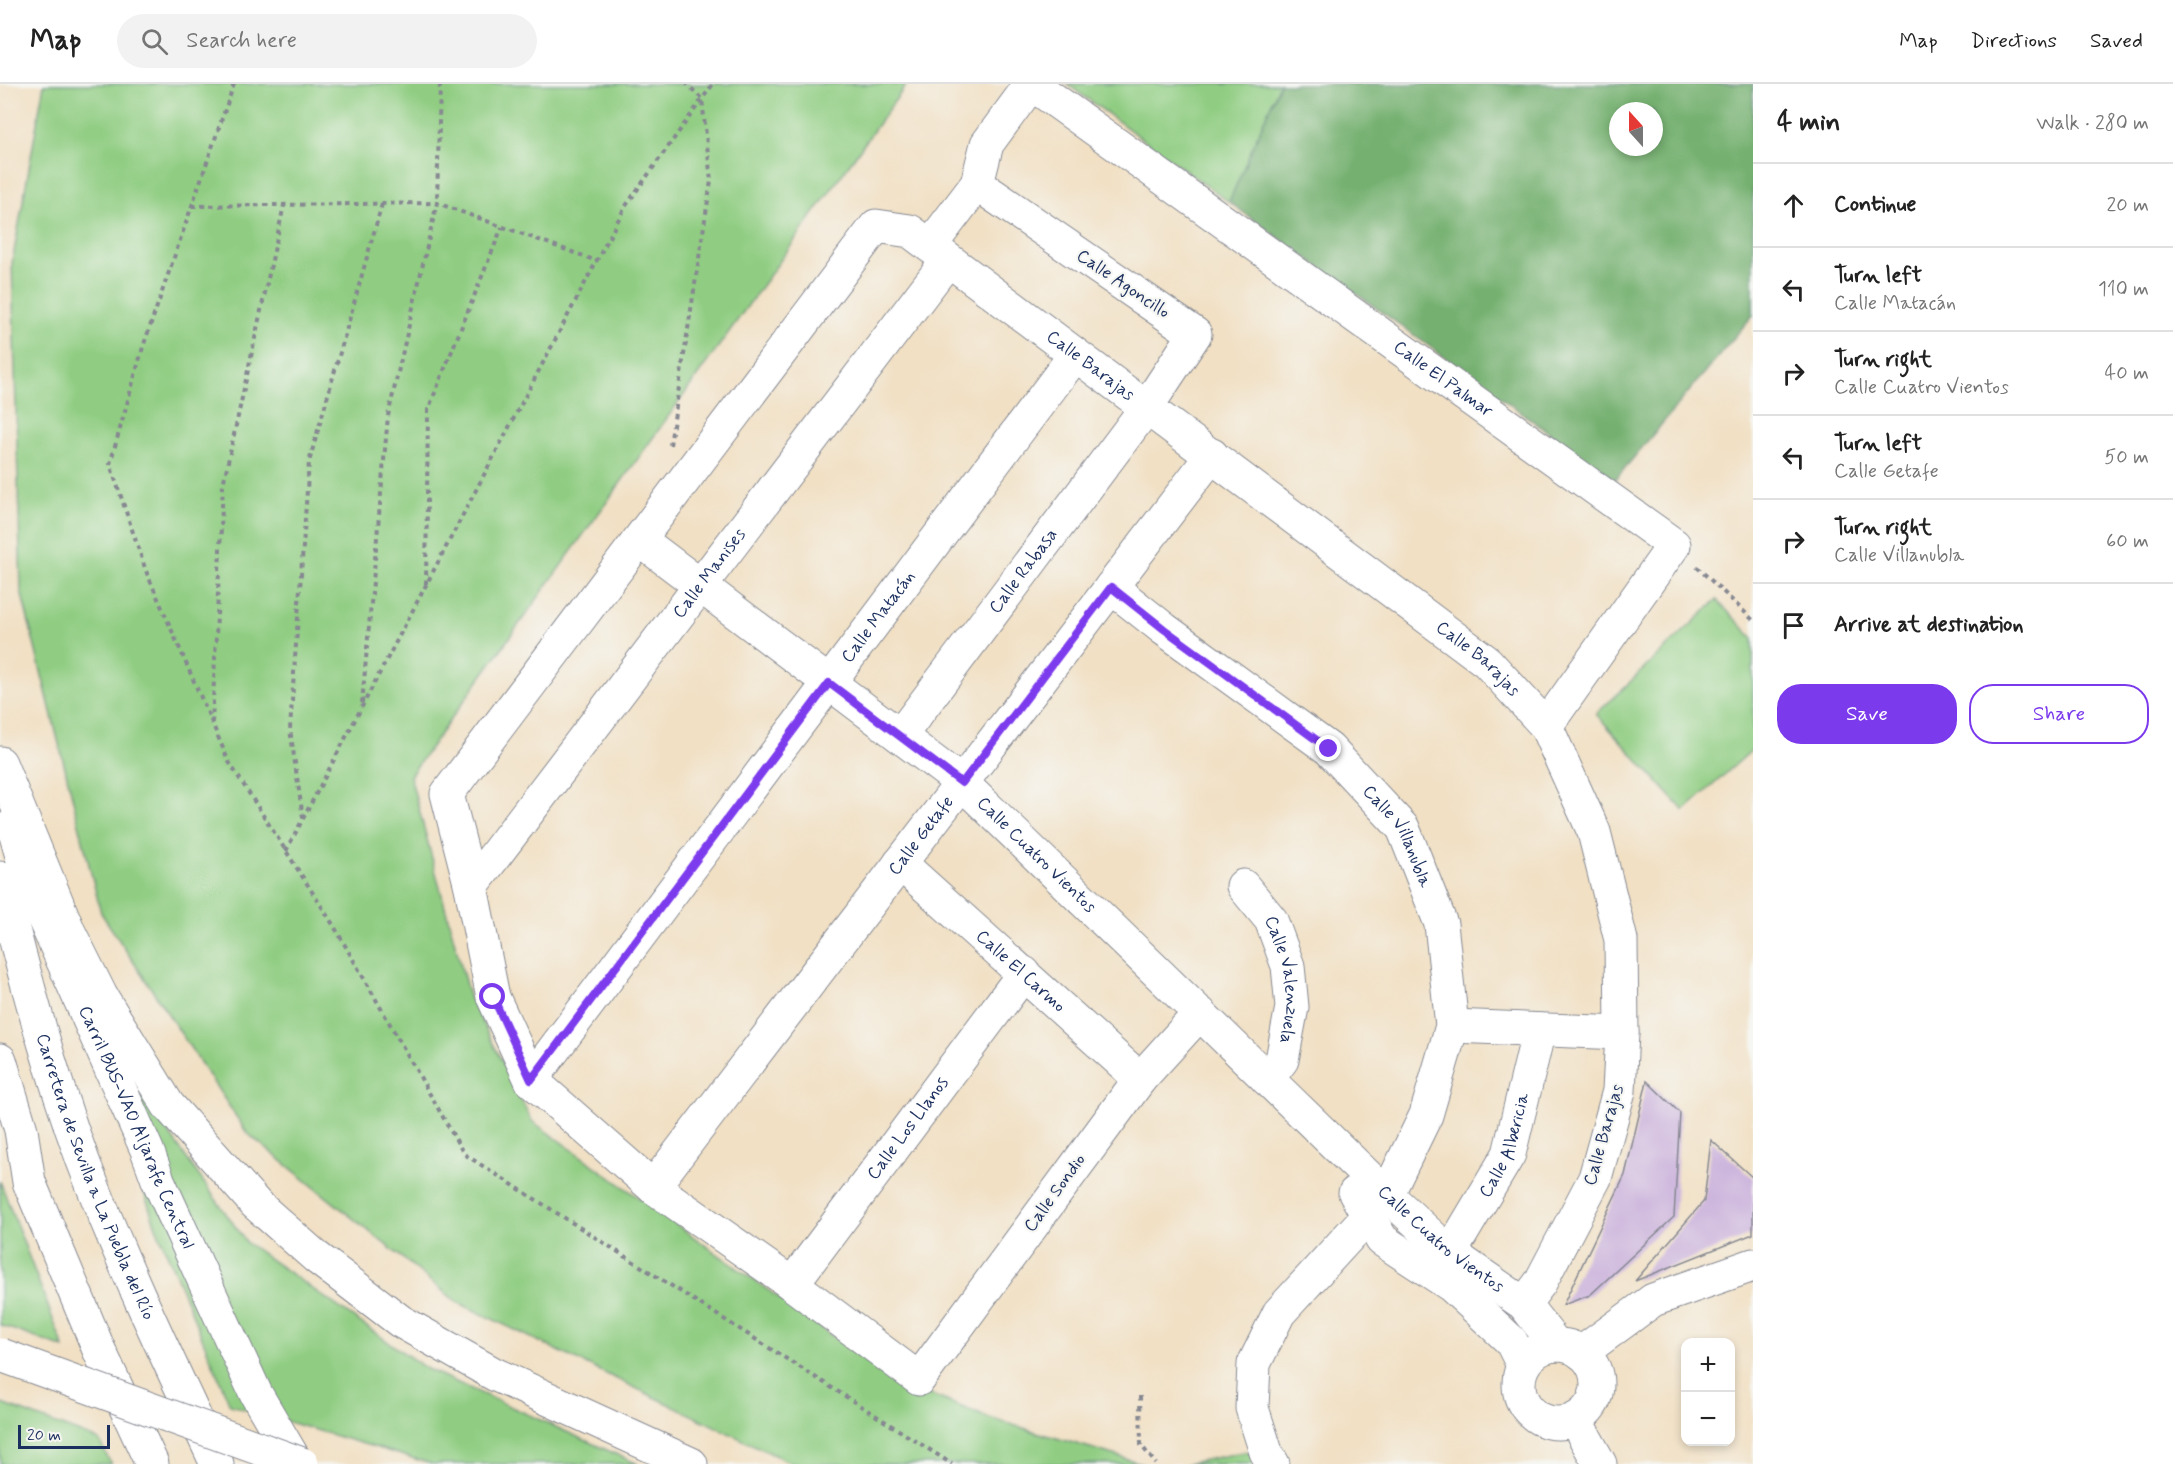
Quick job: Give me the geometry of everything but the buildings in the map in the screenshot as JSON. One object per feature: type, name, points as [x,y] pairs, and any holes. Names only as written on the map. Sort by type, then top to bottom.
[{"type":"main road","name":"Calle El Palmar","points":[[929,246],[977,184],[987,144],[1031,84],[1674,545]]},
{"type":"main road","name":"Calle Agoncillo","points":[[977,184],[1195,334],[1146,408]]},
{"type":"main road","points":[[792,1284],[653,1187],[531,1080],[493,997],[471,887],[447,794],[876,226],[929,246]]},
{"type":"main road","name":"Calle Barajas","points":[[929,246],[1212,455],[1486,662],[1546,726],[1594,832],[1621,940],[1622,1033],[1619,1091],[1595,1178],[1540,1283],[1524,1304]]},
{"type":"main road","name":"Calle Manises","points":[[471,887],[701,585],[929,246]]},
{"type":"main road","name":"Calle Matacán","points":[[531,1080],[1076,355]]},
{"type":"main road","name":"Calle Rabasa","points":[[900,736],[1146,408]]},
{"type":"main road","name":"Calle Getafe","points":[[653,1187],[1212,455]]},
{"type":"main road","name":"Calle Cuatro Vientos","points":[[640,540],[962,783],[1323,1133],[1378,1206],[1524,1304],[1569,1349]]},
{"type":"main road","points":[[1546,726],[1674,545]]},
{"type":"main road","name":"Calle Villanubla","points":[[1111,587],[1164,629],[1329,749],[1403,828],[1441,924],[1452,1026],[1426,1115],[1378,1206],[1280,1313],[1254,1364],[1252,1408],[1266,1452],[1273,1464]]},
{"type":"main road","points":[[0,763],[69,932],[101,996],[168,1105],[256,1204],[316,1257],[400,1321],[494,1374],[691,1464]]},
{"type":"main road","name":"Carril BUS-VAO Aljarafe Central","points":[[0,781],[33,894],[147,1150],[158,1180],[251,1383],[297,1464]]},
{"type":"main road","name":"Calle El Carmo","points":[[900,863],[1140,1079]]},
{"type":"main road","name":"Carretera de Sevilla a La Puebla del Río","points":[[0,878],[47,1055],[83,1160],[123,1261],[217,1464]]},
{"type":"main road","name":"Calle Valenzuela","points":[[1244,886],[1271,920],[1288,966],[1292,1007],[1282,1060],[1267,1079]]},
{"type":"main road","name":"Calle Los Llanos","points":[[792,1284],[1024,974]]},
{"type":"main road","name":"Calle Sondio","points":[[792,1284],[919,1379],[1140,1079],[1200,1013]]},
{"type":"main road","points":[[1452,1026],[1622,1033]]},
{"type":"main road","name":"Calle Albericia","points":[[1450,1253],[1509,1154],[1539,1030]]},
{"type":"main road","points":[[0,1060],[21,1130],[29,1182]]},
{"type":"main road","points":[[0,1134],[29,1182],[99,1350],[152,1464]]},
{"type":"main road","name":"Calle Cuatro Vientos","points":[[1378,1206],[1382,1240],[1452,1286],[1511,1341],[1523,1365]]},
{"type":"main road","points":[[1569,1349],[1592,1365],[1597,1381],[1596,1396],[1587,1410],[1575,1420],[1555,1425],[1536,1418],[1522,1404],[1518,1384],[1523,1365],[1537,1350],[1569,1349],[1653,1300],[1753,1265]]},
{"type":"main road","points":[[1,1354],[302,1464]]},
{"type":"main road","points":[[1575,1420],[1600,1464]]},
{"type":"path","points":[[234,84],[143,348],[110,464],[146,571],[229,762],[334,926],[464,1154],[952,1464]]},
{"type":"path","points":[[362,708],[388,416],[437,203],[440,84]]},
{"type":"path","points":[[669,446],[711,181],[702,99],[687,84]]},
{"type":"path","points":[[286,851],[625,207],[713,84]]},
{"type":"path","points":[[192,206],[437,203],[597,261]]},
{"type":"path","points":[[303,819],[290,729],[309,462],[382,204]]},
{"type":"path","points":[[212,724],[223,485],[284,205]]},
{"type":"path","points":[[426,586],[428,410],[502,227]]},
{"type":"path","points":[[1674,545],[1753,620]]},
{"type":"path","points":[[1140,1396],[1141,1445],[1156,1464]]},
{"type":"green space","points":[[44,84],[907,84],[410,776],[469,996],[532,1121],[892,1379],[986,1417],[1144,1464],[793,1464],[457,1302],[247,1133],[101,913],[21,591],[12,263]]},
{"type":"green space","points":[[1067,84],[1280,84],[1229,202]]},
{"type":"green space","points":[[1280,84],[1753,84],[1753,315],[1615,480],[1229,202]]},
{"type":"green space","points":[[1717,600],[1753,638],[1753,749],[1684,811],[1596,714]]},
{"type":"green space","points":[[81,1010],[247,1243],[427,1369],[638,1464],[432,1464],[230,1405],[156,1227]]},
{"type":"green space","points":[[0,1181],[64,1348],[0,1325]]},
{"type":"green space","points":[[0,1403],[99,1440],[111,1464],[0,1464]]},
{"type":"green space","points":[[1248,1451],[1255,1464],[1186,1464]]},
{"type":"route","points":[[493,997],[531,1080],[829,683],[962,783],[1111,587],[1164,629],[1329,749]]}]
